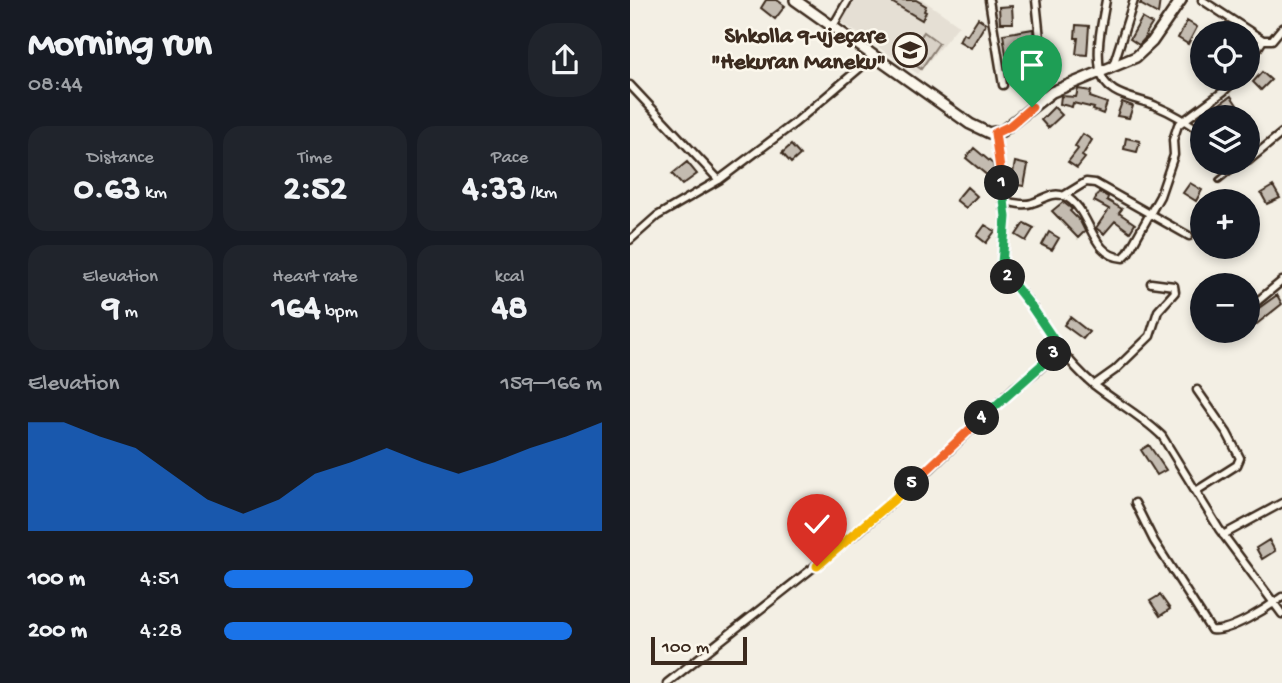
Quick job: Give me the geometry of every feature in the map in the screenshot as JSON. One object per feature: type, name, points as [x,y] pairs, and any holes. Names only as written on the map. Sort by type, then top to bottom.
[{"type":"main road","points":[[795,0],[970,124],[995,133],[1010,126],[1040,100],[1073,81],[1113,66],[1144,50],[1159,34],[1181,0]]},
{"type":"street","points":[[833,26],[848,0]]},
{"type":"street","points":[[989,0],[1003,85]]},
{"type":"street","points":[[1036,0],[1042,58],[1040,100]]},
{"type":"street","points":[[1106,0],[1100,40],[1100,71],[1106,83],[1119,93],[1156,106],[1190,124]]},
{"type":"street","points":[[1113,66],[1134,0]]},
{"type":"street","points":[[1202,0],[1263,40],[1272,40],[1282,28]]},
{"type":"street","points":[[1260,45],[1263,40]]},
{"type":"street","points":[[630,240],[657,216],[719,180],[796,122],[874,56]]},
{"type":"street","points":[[630,85],[719,180]]},
{"type":"street","points":[[1063,196],[1080,211],[1101,248],[1117,258],[1126,256],[1160,196],[1174,155],[1173,140],[1176,129],[1183,119],[1224,91]]},
{"type":"street","points":[[995,133],[1005,201],[1002,263],[1004,271],[1060,349],[1094,385],[1162,436],[1223,535],[1282,614]]},
{"type":"street","points":[[1260,151],[1282,133]]},
{"type":"street","points":[[1005,201],[1024,204],[1050,195],[1063,196],[1091,181],[1119,194],[1189,236]]},
{"type":"street","points":[[1260,299],[1282,281]]},
{"type":"street","points":[[1094,385],[1105,379],[1150,336],[1158,311],[1175,292],[1174,286],[1151,283]]},
{"type":"street","points":[[667,683],[856,533],[1060,349]]},
{"type":"street","points":[[1196,491],[1237,465],[1240,458],[1227,433],[1197,390]]},
{"type":"street","points":[[1135,503],[1154,541],[1211,629],[1222,629],[1282,597]]},
{"type":"street","points":[[1223,535],[1282,503]]},
{"type":"lane","points":[[1219,180],[1225,175]]},
{"type":"shaded area","name":"Shkolla 9-vjeçare \"Hekuran Maneku\"","points":[[854,0],[923,0],[959,25],[918,74],[841,22]]},
{"type":"shaded area","points":[[924,32],[939,43],[921,69],[906,58]]},
{"type":"building","points":[[766,0],[777,0],[785,6],[775,19],[761,8]]},
{"type":"building","points":[[888,0],[916,0],[926,6],[926,12],[922,20]]},
{"type":"building","points":[[1142,0],[1160,0],[1158,14],[1140,4]]},
{"type":"building","points":[[1012,6],[1013,23],[1000,23],[999,7]]},
{"type":"building","points":[[978,18],[986,23],[971,48],[959,41],[963,33],[967,35]]},
{"type":"building","points":[[1142,18],[1152,24],[1139,45],[1130,39]]},
{"type":"building","points":[[1187,21],[1190,23],[1188,44],[1178,38]]},
{"type":"building","points":[[1076,25],[1089,26],[1087,55],[1076,54]]},
{"type":"building","points":[[1033,29],[1034,40],[1027,41],[1026,37],[1016,39],[1020,53],[1006,55],[1003,34]]},
{"type":"building","points":[[1023,66],[1035,73],[1024,89],[1017,85],[1024,75],[1019,72]]},
{"type":"building","points":[[1262,72],[1271,80],[1261,90],[1260,89]]},
{"type":"building","points":[[1078,89],[1091,91],[1090,97],[1107,103],[1103,114],[1093,110],[1094,108],[1073,103],[1072,107],[1060,104],[1061,96],[1076,97]]},
{"type":"building","points":[[1231,96],[1237,105],[1218,105]]},
{"type":"building","points":[[1122,102],[1133,106],[1129,118],[1117,116]]},
{"type":"building","points":[[1054,107],[1062,115],[1048,128],[1041,120]]},
{"type":"building","points":[[1083,134],[1092,140],[1082,156],[1085,158],[1077,168],[1068,162],[1078,149],[1075,146]]},
{"type":"building","points":[[1126,138],[1140,141],[1137,152],[1124,149]]},
{"type":"building","points":[[791,145],[800,155],[791,163],[782,153]]},
{"type":"building","points":[[974,148],[993,164],[994,169],[988,176],[966,158]]},
{"type":"building","points":[[687,162],[697,174],[682,185],[672,174]]},
{"type":"building","points":[[1015,162],[1028,165],[1024,186],[1011,184]]},
{"type":"building","points":[[1190,183],[1200,189],[1190,189],[1190,197],[1183,193]]},
{"type":"building","points":[[1273,186],[1280,198],[1267,204],[1261,193]]},
{"type":"building","points":[[967,187],[977,196],[966,208],[956,200]]},
{"type":"building","points":[[1099,192],[1122,209],[1119,213],[1135,224],[1130,232],[1115,221],[1104,234],[1096,228],[1109,209],[1094,201]]},
{"type":"building","points":[[1063,202],[1072,209],[1070,211],[1085,231],[1078,238],[1052,211]]},
{"type":"building","points":[[1024,223],[1034,228],[1026,241],[1016,235]]},
{"type":"building","points":[[985,225],[995,231],[986,243],[977,236]]},
{"type":"building","points":[[1049,232],[1059,238],[1052,250],[1042,245]]},
{"type":"building","points":[[1277,295],[1282,304],[1260,321],[1260,307]]},
{"type":"building","points":[[1070,317],[1089,332],[1083,339],[1064,325]]},
{"type":"building","points":[[1149,445],[1166,470],[1157,475],[1141,450]]},
{"type":"building","points":[[1269,540],[1275,551],[1262,559],[1256,548]]},
{"type":"building","points":[[1160,595],[1170,609],[1160,616],[1150,601]]},
{"type":"place","name":"Shkolla 9-vjeçare \"Hekuran Maneku\"","points":[[910,50]]},
{"type":"route","points":[[817,566],[932,467],[1014,388],[1060,349],[1031,306],[1009,280],[1002,263],[1006,217],[995,133],[1023,117],[1032,107]]}]
